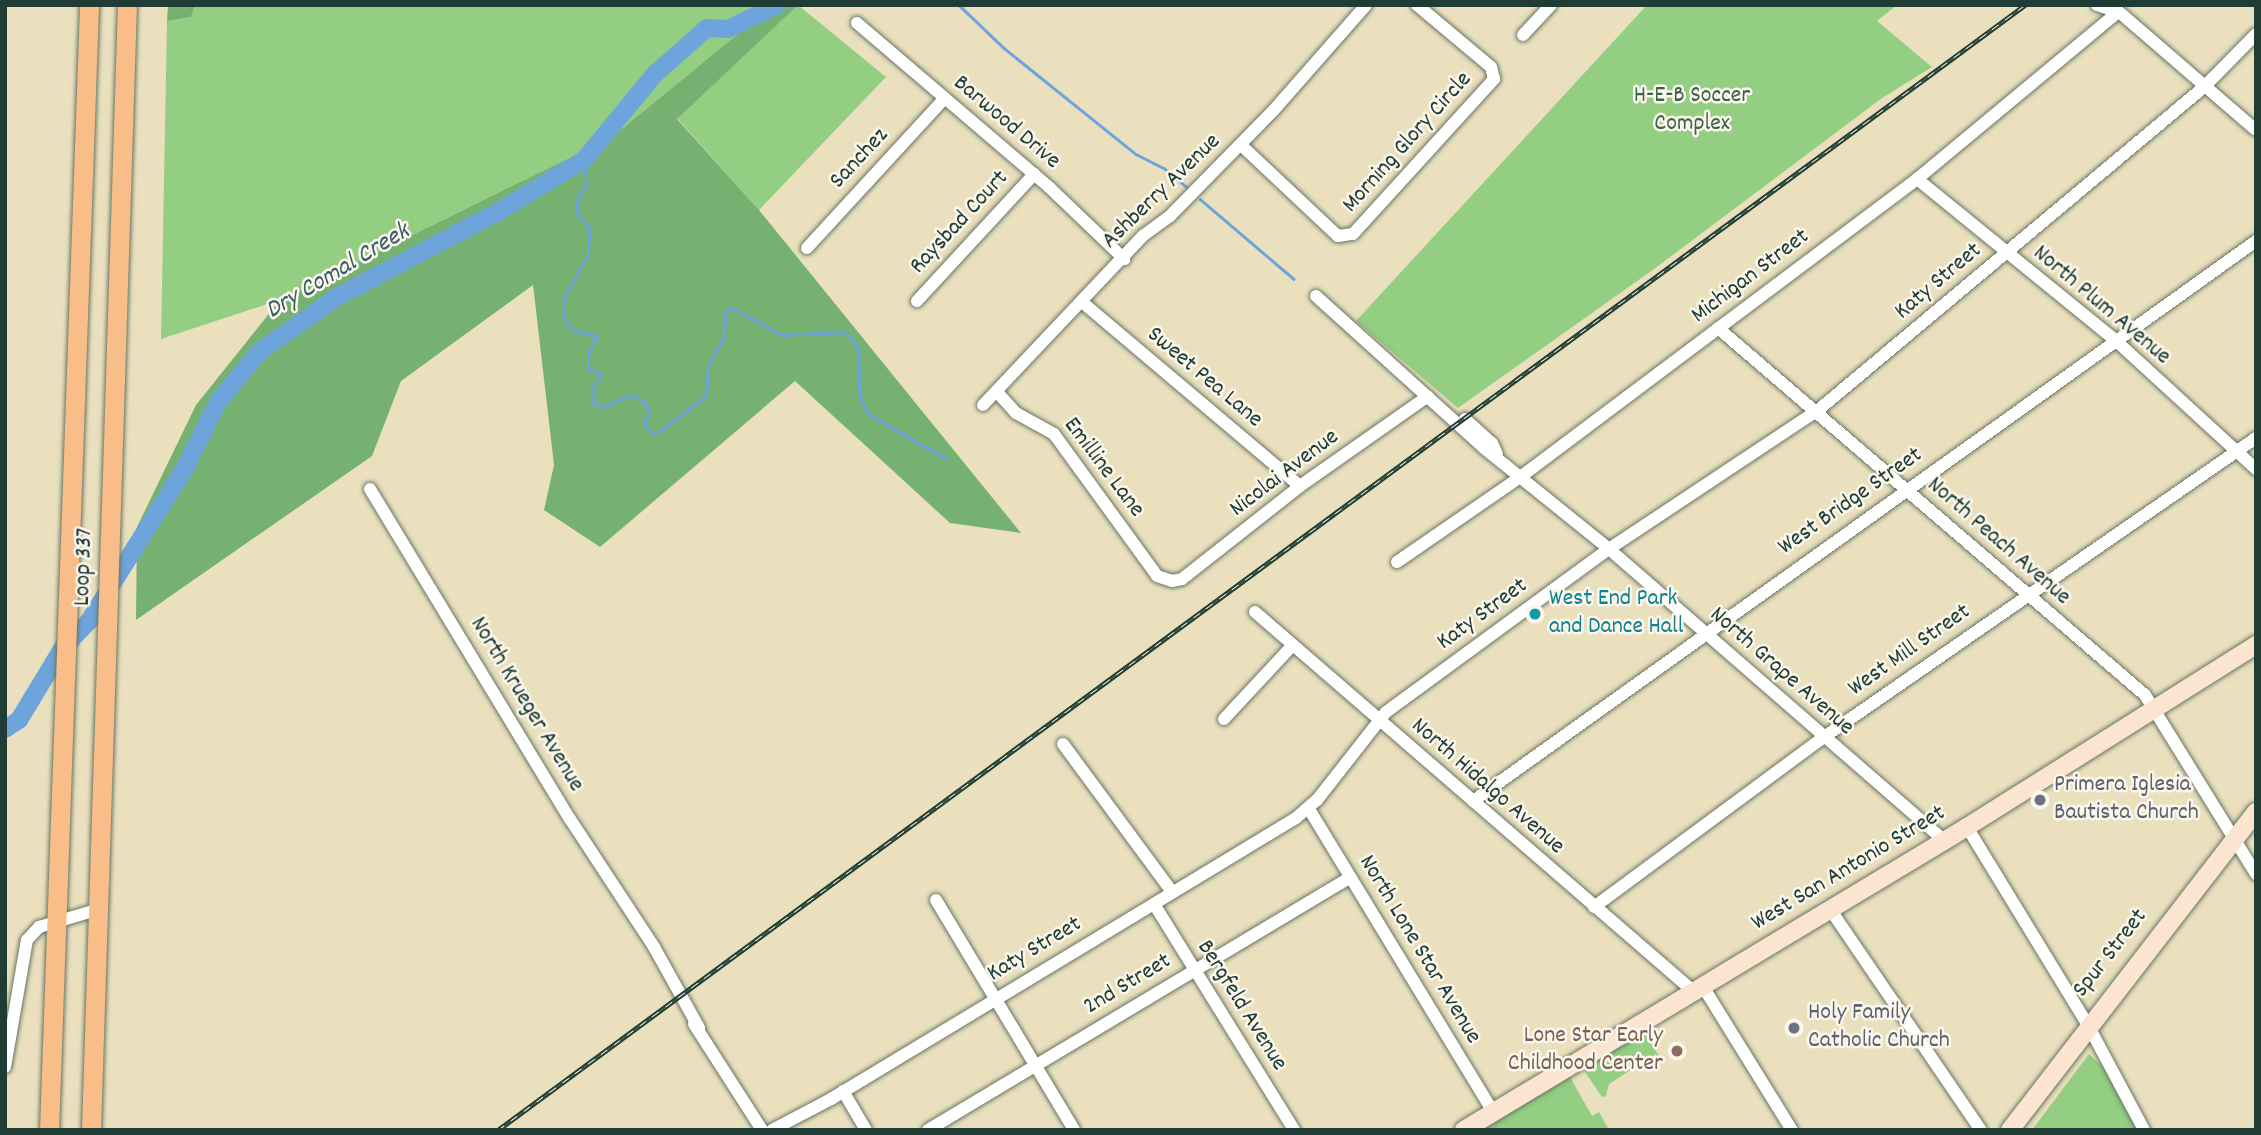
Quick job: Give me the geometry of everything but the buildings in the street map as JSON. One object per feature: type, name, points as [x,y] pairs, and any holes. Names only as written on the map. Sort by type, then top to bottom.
[{"type":"main road","name":"Loop 337","points":[[49,1130],[60,920],[89,5]]},
{"type":"main road","name":"Loop 337","points":[[91,1130],[96,1048],[96,910],[127,5]]},
{"type":"main road","points":[[54,1045],[57,1130]]},
{"type":"main road","points":[[84,1130],[96,1048]]},
{"type":"street","name":"Ashberry Avenue","points":[[983,405],[1124,259],[1241,145],[1366,5]]},
{"type":"street","name":"Morning Glory Circle","points":[[1241,145],[1338,236],[1353,234],[1494,79],[1491,67],[1417,5]]},
{"type":"street","points":[[1523,36],[1551,5]]},
{"type":"street","points":[[2098,5],[2115,9],[2256,130]]},
{"type":"street","name":"Michigan Street","points":[[1397,562],[1523,475],[1917,179],[2115,9]]},
{"type":"street","name":"Barwood Drive","points":[[857,23],[1034,174],[1124,259]]},
{"type":"street","name":"Katy Street","points":[[772,1130],[843,1091],[1308,809],[1378,721],[1609,549],[1817,411],[2204,87],[2256,34]]},
{"type":"street","name":"Sanchez","points":[[807,248],[944,99]]},
{"type":"street","name":"Raysbad Court","points":[[917,301],[1034,174]]},
{"type":"street","name":"North Plum Avenue","points":[[1917,179],[2005,255],[2114,339],[2256,469]]},
{"type":"street","name":"West Bridge Street","points":[[1473,801],[1704,632],[2114,339],[2256,241]]},
{"type":"street","name":"North Grape Avenue","points":[[1316,296],[1427,396],[1523,475],[1943,839]]},
{"type":"street","name":"Sweet Pea Lane","points":[[1082,302],[1300,486]]},
{"type":"street","name":"North Peach Avenue","points":[[1718,328],[2145,695],[2256,874]]},
{"type":"street","name":"Emilline Lane","points":[[997,392],[1016,413],[1054,434],[1155,572],[1166,580]]},
{"type":"street","name":"Nicolai Avenue","points":[[1166,580],[1182,579],[1300,486],[1427,396]]},
{"type":"street","name":"West Mill Street","points":[[1594,908],[1824,737],[2256,438]]},
{"type":"street","name":"North Krueger Avenue","points":[[370,489],[762,1130]]},
{"type":"street","name":"North Hidalgo Avenue","points":[[1255,612],[1291,647],[1473,801],[1594,908],[1698,988],[1792,1130]]},
{"type":"street","name":"West San Antonio Street","points":[[1464,1130],[1943,839],[1967,827],[2153,707],[2256,645]]},
{"type":"street","points":[[1224,719],[1291,647]]},
{"type":"street","points":[[1063,744],[1172,892]]},
{"type":"street","name":"North Lone Star Avenue","points":[[1308,809],[1493,1112]]},
{"type":"street","name":"Spur Street","points":[[2010,1130],[2088,1025],[2256,812]]},
{"type":"street","points":[[1967,827],[2088,1025],[2144,1130]]},
{"type":"street","name":"2nd Street","points":[[928,1130],[1350,877]]},
{"type":"street","points":[[936,900],[1074,1130]]},
{"type":"street","name":"Bergfeld Avenue","points":[[1154,904],[1193,971],[1294,1130]]},
{"type":"street","points":[[1830,909],[1982,1130]]},
{"type":"street","points":[[5,1067],[27,940],[39,928],[96,910]]},
{"type":"street","points":[[843,1091],[866,1130]]},
{"type":"green space","points":[[168,5],[195,5],[191,17],[167,21]]},
{"type":"green space","points":[[195,5],[766,5],[755,20],[612,137],[280,300],[161,339],[167,21],[191,17]]},
{"type":"green space","points":[[766,5],[798,5],[677,119],[759,210],[1021,533],[950,523],[795,381],[600,547],[544,510],[554,465],[533,285],[401,381],[372,456],[136,620],[137,527],[196,405],[280,300],[612,137],[755,20]]},
{"type":"green space","points":[[798,5],[886,77],[759,210],[677,118]]},
{"type":"green space","name":"H-E-B Soccer Complex","points":[[1647,5],[1897,5],[1877,21],[1932,67],[1882,98],[1654,269],[1458,408],[1356,321]]},
{"type":"green space","points":[[1644,1032],[1662,1061],[1655,1064],[1656,1054],[1609,1084],[1606,1096],[1602,1097],[1583,1069]]},
{"type":"green space","points":[[2089,1054],[2107,1071],[2138,1130],[2032,1130]]},
{"type":"green space","points":[[1570,1077],[1592,1116],[1599,1112],[1609,1130],[1482,1130]]},
{"type":"waterway","name":"Dry Comal Creek","points":[[5,729],[19,720],[62,649],[89,621],[185,468],[218,402],[259,352],[337,297],[501,210],[584,160],[655,74],[707,28],[728,29],[777,5]]},
{"type":"waterway","points":[[959,5],[1004,48],[1136,154],[1164,168],[1188,188]]},
{"type":"waterway","points":[[584,160],[587,184],[577,201],[578,215],[590,228],[588,256],[565,297],[564,316],[572,330],[597,336],[589,353],[588,368],[602,374],[594,387],[594,404],[603,407],[630,395],[644,401],[649,411],[645,424],[652,433],[660,431],[706,396],[708,366],[723,339],[726,310],[733,308],[783,335],[844,332],[854,340],[859,355],[860,394],[867,413],[947,459]]},
{"type":"waterway","points":[[1200,199],[1294,279]]},
{"type":"railway","points":[[498,1130],[2025,5]]},
{"type":"place","name":"West End Park and Dance Hall","points":[[1535,614]]},
{"type":"place","name":"Primera Iglesia Bautista Church","points":[[2040,800]]},
{"type":"place","name":"Holy Family Catholic Church","points":[[1794,1028]]},
{"type":"place","name":"Lone Star Early Childhood Center","points":[[1677,1051]]}]
